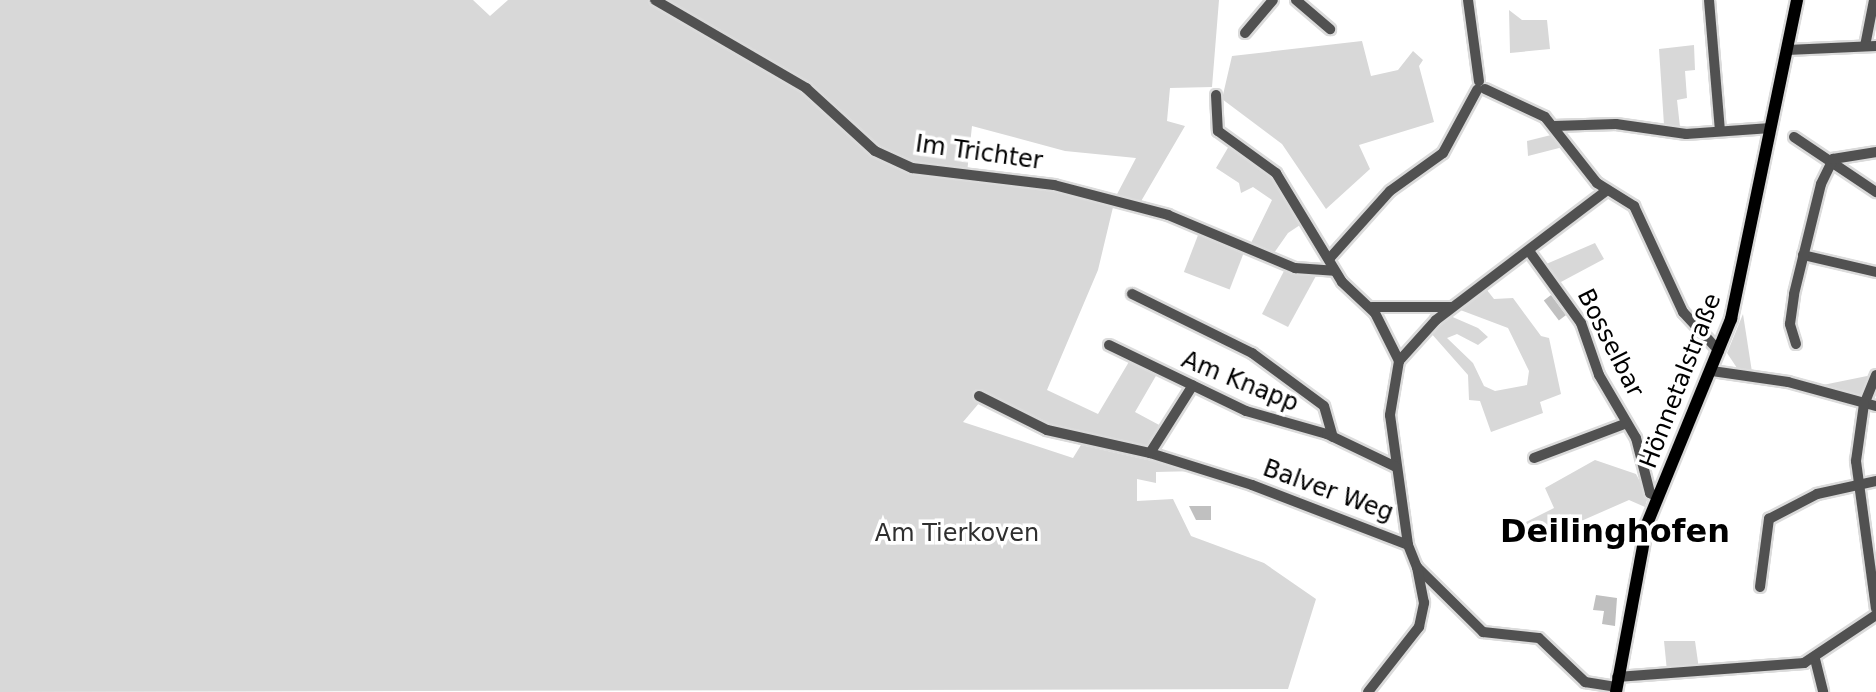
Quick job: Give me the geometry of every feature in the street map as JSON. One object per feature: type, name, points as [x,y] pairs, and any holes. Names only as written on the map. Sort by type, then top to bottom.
[{"type":"main road","name":"Hönnetalstraße","points":[[1616,686],[1641,551],[1658,497],[1712,372],[1739,286],[1797,0]]},
{"type":"street","name":"Im Trichter","points":[[655,0],[806,88],[875,151],[912,168],[1054,185],[1168,215],[1295,268],[1334,271]]},
{"type":"street","points":[[1245,33],[1273,0]]},
{"type":"street","points":[[1296,0],[1330,29]]},
{"type":"street","points":[[1329,260],[1390,191],[1443,153],[1481,87],[1468,0]]},
{"type":"street","points":[[1709,0],[1720,131]]},
{"type":"street","points":[[1787,50],[1870,46],[1874,0]]},
{"type":"street","points":[[1481,87],[1545,117],[1607,190],[1634,206],[1683,312],[1719,351]]},
{"type":"street","points":[[1216,95],[1218,131],[1276,173],[1334,271],[1372,307],[1399,361]]},
{"type":"street","points":[[1554,126],[1616,124],[1678,134],[1771,128]]},
{"type":"street","points":[[1794,137],[1876,192]]},
{"type":"street","points":[[1830,163],[1876,152]]},
{"type":"street","points":[[1796,344],[1790,324],[1803,255],[1830,163]]},
{"type":"street","points":[[1408,545],[1390,415],[1399,361],[1424,330],[1607,190]]},
{"type":"street","name":"Bosselbar","points":[[1529,251],[1576,313],[1600,375],[1627,423],[1650,493],[1658,497]]},
{"type":"street","points":[[1803,255],[1876,272]]},
{"type":"street","points":[[1132,293],[1252,353],[1324,406],[1333,437]]},
{"type":"street","points":[[1372,307],[1452,307]]},
{"type":"street","name":"Am Knapp","points":[[1109,345],[1250,413],[1333,437],[1396,467]]},
{"type":"street","points":[[1712,372],[1788,382],[1876,406]]},
{"type":"street","points":[[1876,375],[1864,404],[1858,435],[1859,483],[1876,609]]},
{"type":"street","points":[[1150,453],[1193,385]]},
{"type":"street","name":"Balver Weg","points":[[979,396],[1047,430],[1150,453],[1348,519],[1408,545],[1417,567],[1483,632],[1539,638],[1585,682],[1616,686],[1766,668],[1815,659]]},
{"type":"street","name":"Bosselbar","points":[[1534,458],[1627,423]]},
{"type":"street","points":[[1760,587],[1769,519],[1817,494],[1876,481]]},
{"type":"street","points":[[1368,692],[1419,627],[1424,603],[1417,567]]},
{"type":"street","points":[[1823,692],[1815,659],[1876,615]]},
{"type":"green space","name":"Am Tierkoven","points":[[0,0],[473,0],[490,16],[508,0],[1219,0],[1212,87],[1170,88],[1167,121],[1185,126],[1140,203],[1115,198],[1136,158],[1065,151],[972,126],[967,173],[1052,180],[1114,203],[1098,270],[1047,390],[1098,414],[1130,360],[1157,374],[1135,412],[1161,426],[1149,452],[1053,435],[980,402],[963,422],[1073,458],[1081,445],[1197,471],[1156,472],[1156,483],[1137,479],[1137,501],[1173,499],[1191,536],[1264,563],[1316,599],[1288,689],[0,692]]},
{"type":"green space","points":[[1509,10],[1522,20],[1547,20],[1550,49],[1510,53]]},
{"type":"green space","points":[[1362,41],[1371,76],[1398,70],[1413,51],[1423,60],[1419,66],[1434,122],[1359,145],[1370,169],[1326,209],[1282,144],[1222,99],[1232,56]]},
{"type":"green space","points":[[1694,45],[1695,70],[1685,71],[1687,98],[1677,100],[1680,127],[1664,125],[1659,49]]},
{"type":"green space","points":[[1555,134],[1563,147],[1528,156],[1527,141]]},
{"type":"green space","points":[[1229,146],[1274,173],[1306,221],[1288,233],[1274,253],[1251,243],[1272,200],[1253,187],[1241,193],[1239,183],[1216,168]]},
{"type":"green space","points":[[1200,230],[1246,248],[1230,290],[1184,272]]},
{"type":"green space","points":[[1595,243],[1604,259],[1559,283],[1544,265]]},
{"type":"green space","points":[[1286,267],[1317,274],[1288,327],[1262,314]]},
{"type":"green space","points":[[1483,285],[1494,299],[1513,298],[1541,336],[1549,338],[1561,394],[1540,402],[1543,413],[1491,432],[1480,401],[1469,400],[1468,375],[1430,332],[1448,315],[1478,328],[1488,337],[1478,345],[1457,334],[1447,338],[1473,363],[1484,386],[1495,391],[1527,385],[1529,371],[1508,328],[1455,308]]},
{"type":"green space","points":[[1743,314],[1752,372],[1739,371],[1727,353]]},
{"type":"green space","points":[[1872,375],[1862,401],[1813,387]]},
{"type":"green space","points":[[1595,460],[1636,474],[1648,497],[1645,507],[1629,500],[1531,543],[1524,523],[1554,508],[1545,488]]},
{"type":"green space","points":[[1664,641],[1695,641],[1699,669],[1667,671]]},
{"type":"building","points":[[1551,295],[1566,315],[1559,320],[1544,300]]},
{"type":"building","points":[[1189,506],[1211,506],[1211,520],[1196,520]]},
{"type":"building","points":[[1596,595],[1617,598],[1615,626],[1602,624],[1604,611],[1593,610]]},
{"type":"district","name":"Deilinghofen","points":[[1615,531]]}]
